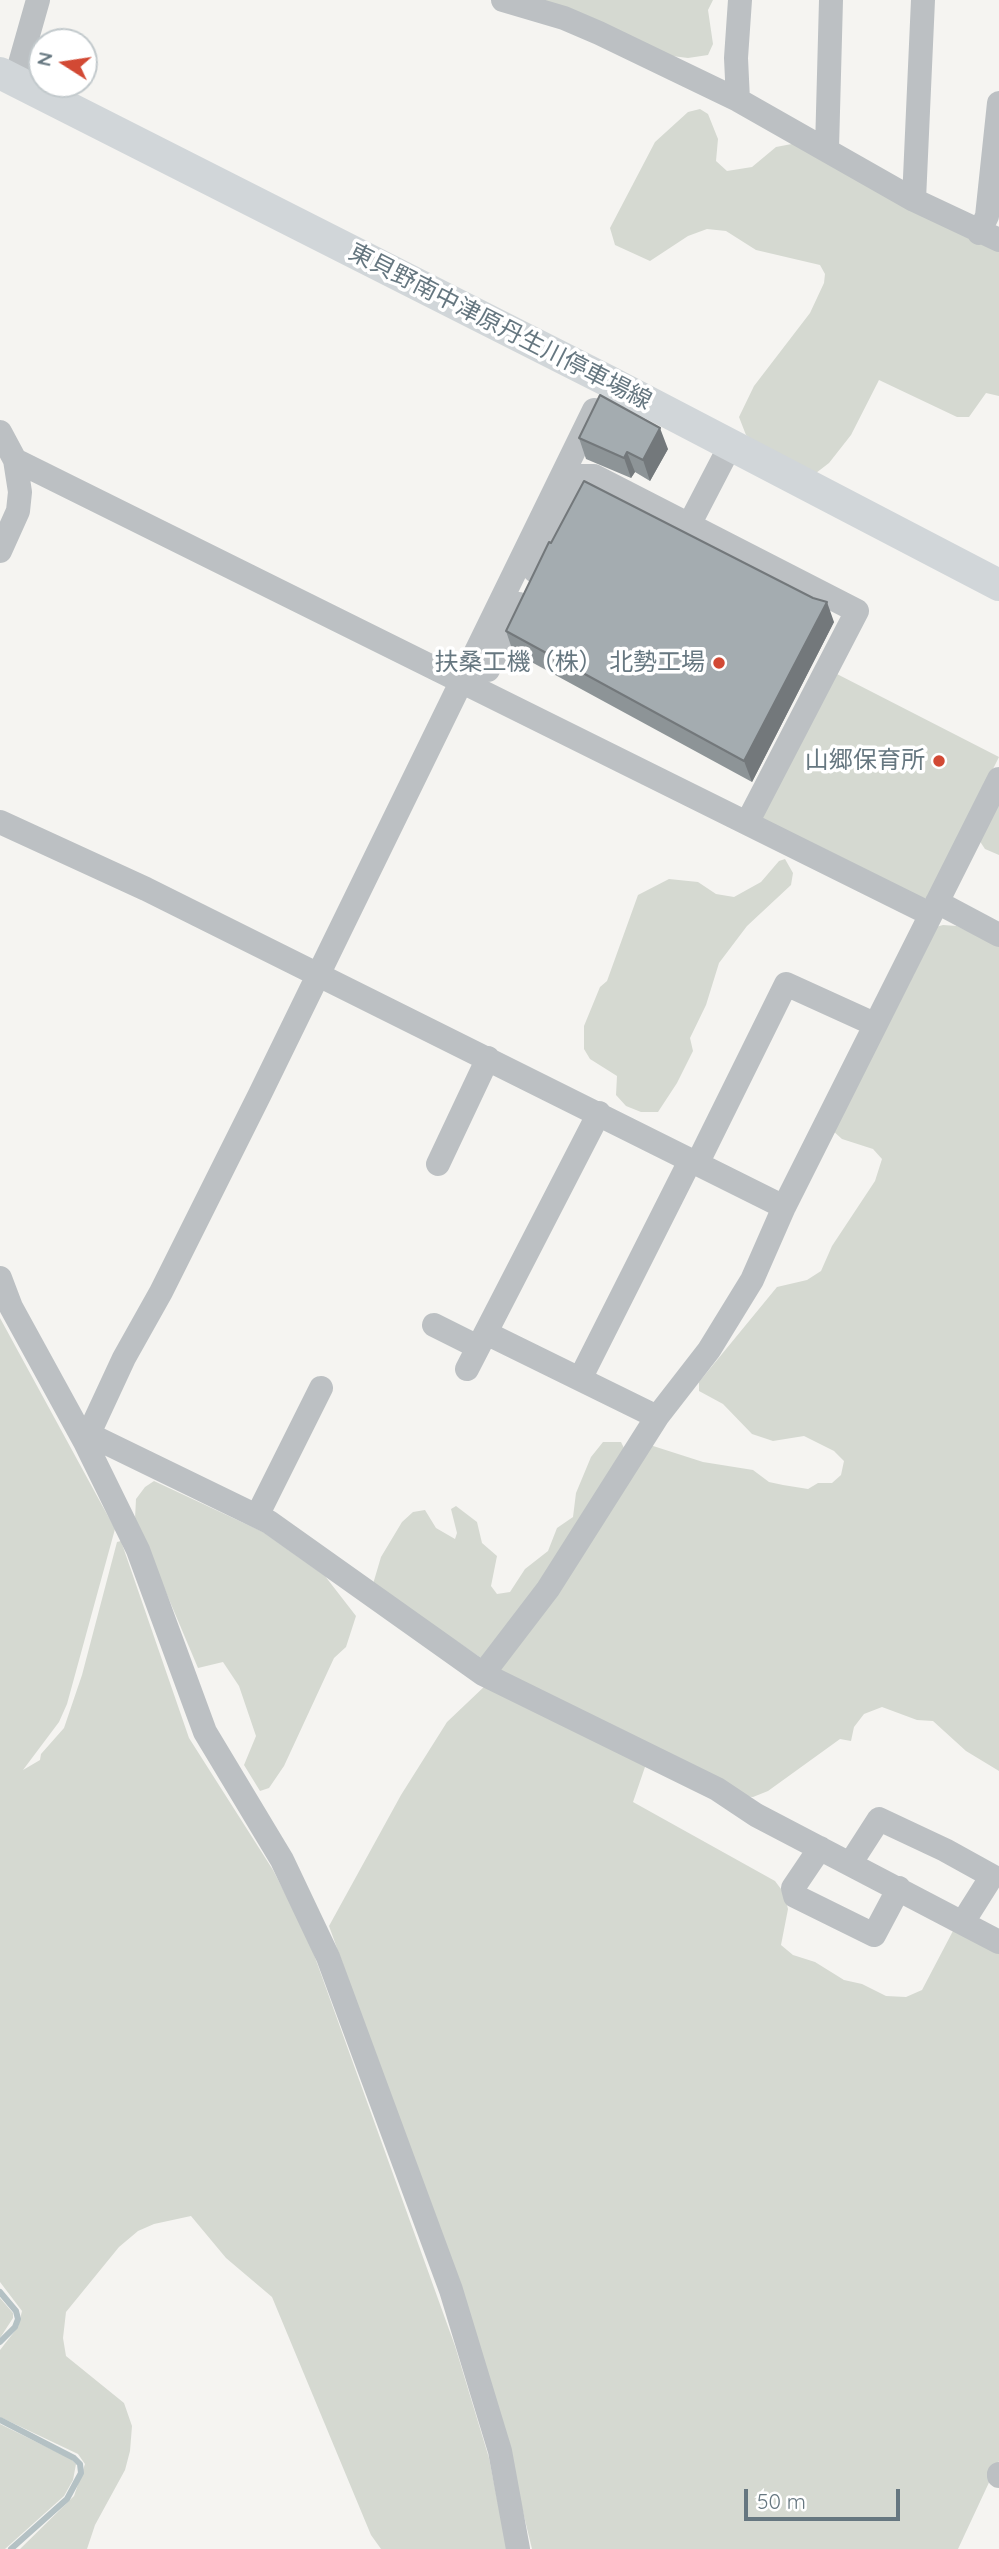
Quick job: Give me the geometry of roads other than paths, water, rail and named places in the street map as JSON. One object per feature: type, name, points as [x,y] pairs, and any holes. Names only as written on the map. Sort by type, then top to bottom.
[{"type":"main road","name":"東貝野南中津原丹生川停車場線","points":[[7,77],[608,381],[999,585]]},
{"type":"street","points":[[7,77],[38,0]]},
{"type":"street","points":[[503,0],[565,18],[738,100],[914,200],[989,236]]},
{"type":"street","points":[[738,100],[736,58],[740,0]]},
{"type":"street","points":[[827,149],[831,0]]},
{"type":"street","points":[[914,200],[923,0]]},
{"type":"street","points":[[989,236],[986,216],[997,149],[999,103]]},
{"type":"street","points":[[87,1438],[260,1094],[460,679],[608,381]]},
{"type":"street","points":[[0,432],[15,460],[20,492],[18,511],[0,551]]},
{"type":"street","points":[[689,525],[730,446]]},
{"type":"street","points":[[15,460],[747,823],[933,908],[999,935]]},
{"type":"street","points":[[488,670],[581,476],[594,476],[858,611],[747,823]]},
{"type":"street","points":[[483,1674],[548,1589],[657,1417],[709,1350],[752,1280],[784,1207],[874,1024],[999,779]]},
{"type":"street","points":[[0,821],[317,973],[784,1207]]},
{"type":"street","points":[[581,1377],[786,984],[874,1024]]},
{"type":"street","points":[[438,1164],[488,1058]]},
{"type":"street","points":[[467,1369],[599,1113]]},
{"type":"street","points":[[0,1278],[11,1307],[87,1438],[138,1550],[205,1732],[282,1860],[328,1957],[451,2290],[500,2451],[519,2549]]},
{"type":"street","points":[[434,1325],[581,1377],[657,1417]]},
{"type":"street","points":[[257,1516],[321,1388]]},
{"type":"street","points":[[87,1438],[257,1516],[483,1674],[717,1789],[756,1815],[999,1942]]},
{"type":"street","points":[[850,1864],[879,1819],[945,1850],[992,1876],[963,1922]]},
{"type":"street","points":[[820,1848],[793,1888],[795,1896],[874,1935],[899,1888]]},
{"type":"waterway","points":[[0,2292],[16,2311],[18,2319],[15,2327],[0,2342]]},
{"type":"waterway","points":[[0,2420],[74,2458],[80,2464],[81,2473],[67,2499],[11,2549]]},
{"type":"place","name":"扶桑工機（株） 北勢工場","points":[[719,663]]},
{"type":"place","name":"山郷保育所","points":[[939,761]]}]
